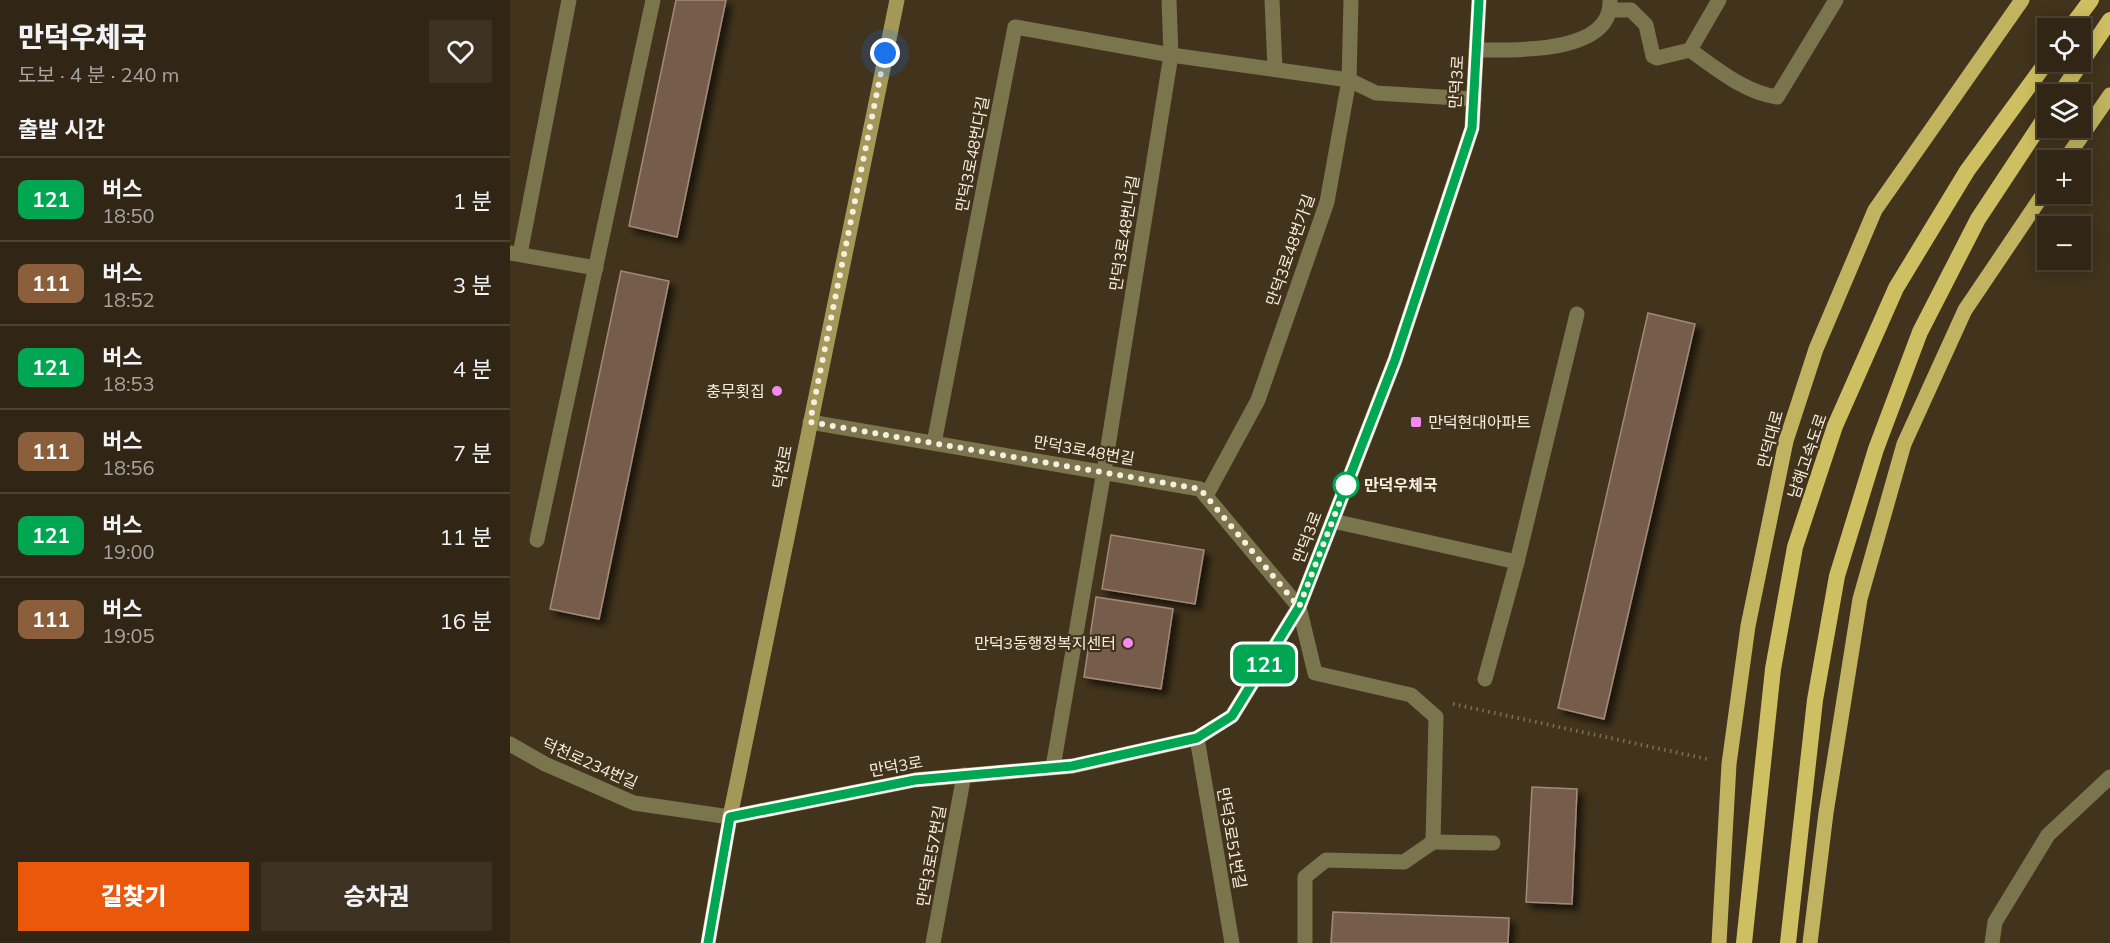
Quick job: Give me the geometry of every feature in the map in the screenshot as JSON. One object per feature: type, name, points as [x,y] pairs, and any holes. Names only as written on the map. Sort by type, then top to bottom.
[{"type":"highway","points":[[2078,18],[2091,0]]},
{"type":"highway","points":[[2067,84],[2110,20]]},
{"type":"highway","name":"남해고속도로","points":[[1744,943],[1773,669],[1795,547],[1835,426],[1896,288],[1967,171],[2039,72]]},
{"type":"highway","points":[[1788,943],[1815,700],[1835,587],[1876,448],[1920,332],[1967,239],[2037,130]]},
{"type":"main road","name":"덕천로","points":[[708,943],[730,817],[897,0]]},
{"type":"main road","name":"만덕3로","points":[[730,817],[915,780],[1072,766],[1197,738],[1232,716],[1299,607],[1395,360],[1472,128],[1479,0]]},
{"type":"main road","name":"만덕대로","points":[[1719,943],[1729,764],[1748,626],[1786,441],[1816,349],[1875,210],[2022,0]]},
{"type":"main road","points":[[2073,150],[2110,95]]},
{"type":"main road","points":[[1810,943],[1826,813],[1860,599],[1904,444],[1965,310],[2037,203]]},
{"type":"street","points":[[569,0],[515,254],[596,268]]},
{"type":"street","points":[[537,540],[653,0]]},
{"type":"street","name":"만덕3로48번나길","points":[[1053,768],[1104,471],[1171,55],[1169,0]]},
{"type":"street","points":[[1272,0],[1275,69]]},
{"type":"street","name":"만덕3로48번가길","points":[[1206,496],[1258,400],[1327,202],[1349,80],[1351,0]]},
{"type":"street","points":[[1690,50],[1719,0]]},
{"type":"street","points":[[1476,50],[1539,49],[1565,45],[1599,29],[1610,5],[1631,10],[1646,25],[1655,57],[1690,50],[1758,94],[1777,97],[1836,0]]},
{"type":"street","name":"만덕3로48번다길","points":[[934,443],[1015,27],[1171,55]]},
{"type":"street","points":[[1171,55],[1349,80],[1376,93],[1474,99]]},
{"type":"street","points":[[1485,679],[1517,562],[1577,314]]},
{"type":"street","name":"만덕3로48번길","points":[[810,422],[1200,489],[1299,607]]},
{"type":"street","points":[[1333,521],[1517,562]]},
{"type":"street","points":[[1299,607],[1315,673],[1411,695],[1436,717],[1432,842]]},
{"type":"street","name":"만덕3로51번길","points":[[1197,738],[1232,943]]},
{"type":"street","name":"덕천로234번길","points":[[510,744],[545,764],[634,803],[730,817]]},
{"type":"street","name":"만덕3로57번길","points":[[933,943],[964,775]]},
{"type":"street","points":[[1992,943],[1995,922],[2048,835],[2110,777]]},
{"type":"street","points":[[1305,943],[1305,877],[1326,860],[1404,862],[1432,842],[1493,843]]},
{"type":"path","points":[[1411,695],[1729,764]]},
{"type":"building","points":[[676,0],[726,0],[677,237],[629,226]]},
{"type":"building","points":[[621,271],[669,281],[599,619],[550,609]]},
{"type":"building","points":[[1648,313],[1695,324],[1604,719],[1558,708]]},
{"type":"building","points":[[1111,535],[1204,550],[1195,604],[1102,589]]},
{"type":"building","name":"만덕3동행정복지센터","points":[[1096,597],[1173,609],[1161,689],[1084,677]]},
{"type":"building","points":[[1532,787],[1577,789],[1572,904],[1526,902]]},
{"type":"building","points":[[1333,912],[1509,918],[1508,943],[1331,943]]},
{"type":"bus line","name":"121","points":[[708,943],[730,817],[915,780],[1072,766],[1197,738],[1232,716],[1299,607],[1395,360],[1472,128],[1479,0]]},
{"type":"place","name":"충무횟집","points":[[777,391]]},
{"type":"place","name":"만덕현대아파트","points":[[1416,422]]},
{"type":"place","name":"만덕우체국","points":[[1346,485]]},
{"type":"place","name":"만덕3동행정복지센터","points":[[1128,643]]},
{"type":"route","points":[[885,53],[810,422],[1200,489],[1299,607],[1348,481],[1346,485]]}]
